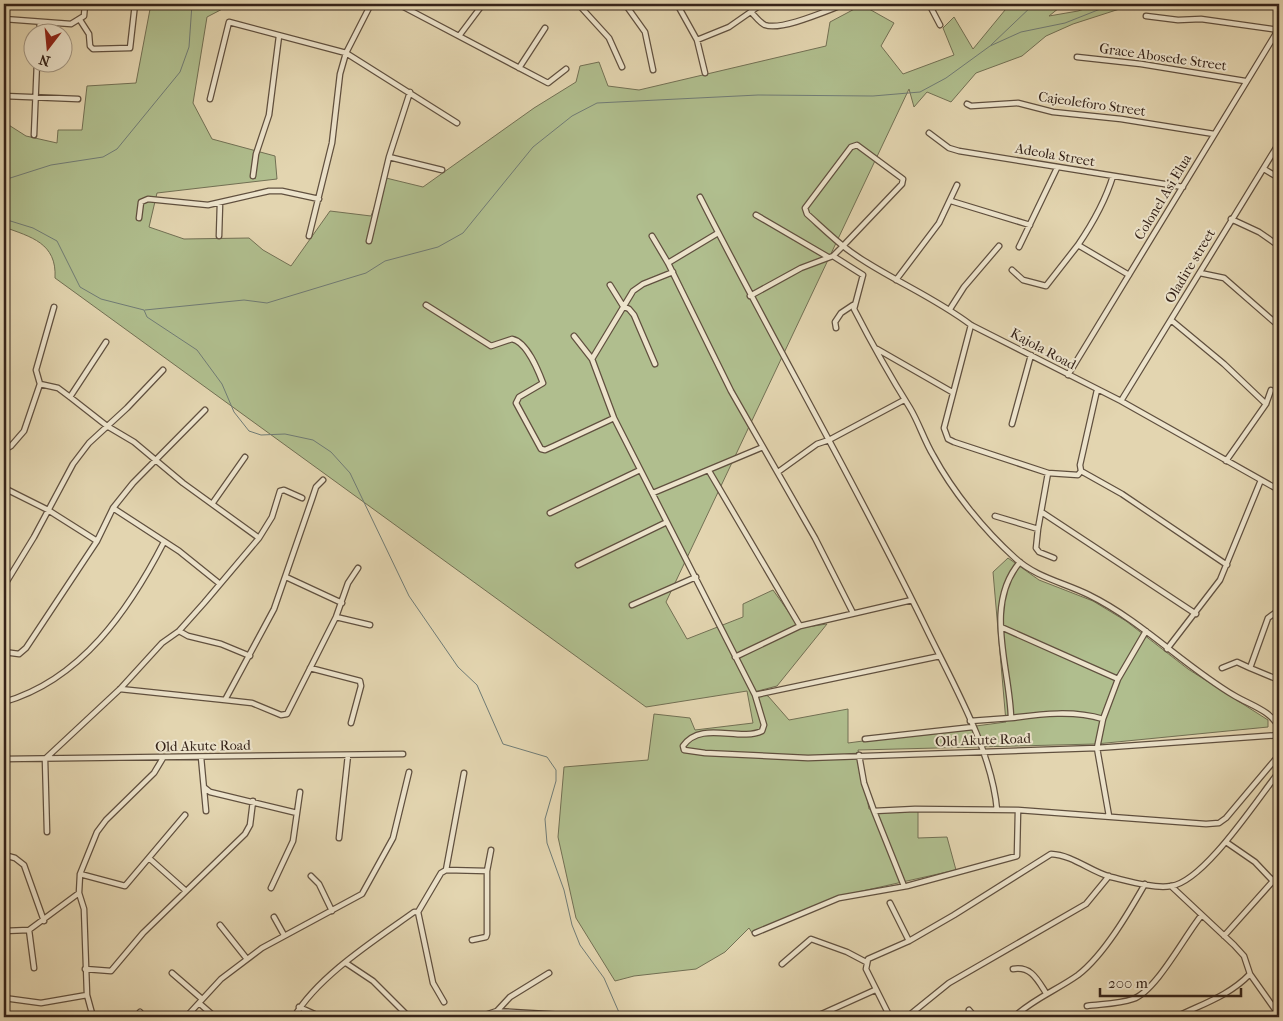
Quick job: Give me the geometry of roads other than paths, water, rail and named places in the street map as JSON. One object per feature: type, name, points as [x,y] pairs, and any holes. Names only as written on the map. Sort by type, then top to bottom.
[{"type":"street","points":[[72,23],[84,16],[85,4]]},
{"type":"street","points":[[80,20],[89,34],[90,46],[93,49],[130,48],[135,4]]},
{"type":"street","points":[[309,236],[332,142],[340,74],[346,53],[371,4]]},
{"type":"street","points":[[398,4],[548,83],[566,70]]},
{"type":"street","points":[[458,36],[483,4]]},
{"type":"street","points":[[578,4],[609,38],[622,67]]},
{"type":"street","points":[[625,4],[645,32],[653,70]]},
{"type":"street","points":[[676,4],[698,40],[705,73]]},
{"type":"street","points":[[698,40],[729,27],[762,4]]},
{"type":"street","points":[[751,12],[764,25],[771,25],[793,22],[845,4]]},
{"type":"street","points":[[928,4],[940,25]]},
{"type":"street","points":[[1146,16],[1178,20],[1201,19],[1278,30]]},
{"type":"street","points":[[4,19],[40,22]]},
{"type":"street","points":[[210,99],[229,22],[346,53],[456,123]]},
{"type":"street","points":[[519,68],[545,28]]},
{"type":"street","name":"Colonel Asi Elua","points":[[1068,375],[1278,30]]},
{"type":"street","points":[[253,176],[256,154],[269,115],[279,36]]},
{"type":"street","name":"Grace Abosede Street","points":[[1077,57],[1141,64],[1246,81]]},
{"type":"street","points":[[34,135],[36,72]]},
{"type":"street","points":[[369,241],[389,157],[410,92]]},
{"type":"street","points":[[4,96],[35,99],[78,99]]},
{"type":"street","name":"Cajeoleforo Street","points":[[967,104],[971,106],[1018,104],[1053,112],[1121,119],[1214,134]]},
{"type":"street","name":"Adeola Street","points":[[929,132],[949,148],[959,151],[1183,187]]},
{"type":"street","name":"Oladire street","points":[[1121,401],[1279,144]]},
{"type":"street","name":"Kajola Road","points":[[843,246],[903,181],[862,147],[857,145],[851,147],[806,204],[805,211],[843,246],[896,280],[950,309],[971,325],[1121,401],[1279,490]]},
{"type":"street","points":[[389,157],[442,170]]},
{"type":"street","points":[[1019,247],[1057,168]]},
{"type":"street","points":[[1264,168],[1279,178]]},
{"type":"street","points":[[1012,270],[1023,280],[1046,286],[1078,245],[1093,222],[1107,196],[1113,176]]},
{"type":"street","points":[[896,280],[934,230],[951,201],[957,185]]},
{"type":"street","points":[[138,218],[142,202],[148,198],[199,206],[275,191],[289,191],[319,199]]},
{"type":"street","points":[[700,196],[750,296],[829,440],[940,656],[989,764],[997,810]]},
{"type":"street","points":[[951,201],[1030,225]]},
{"type":"street","points":[[219,236],[220,203]]},
{"type":"street","points":[[756,214],[828,257]]},
{"type":"street","points":[[1232,219],[1259,232],[1279,246]]},
{"type":"street","points":[[668,263],[718,233]]},
{"type":"street","points":[[652,236],[673,272],[731,391],[778,472],[853,613]]},
{"type":"street","points":[[1078,245],[1129,275]]},
{"type":"street","points":[[750,296],[801,268],[833,256],[843,246]]},
{"type":"street","points":[[950,309],[964,287],[999,246]]},
{"type":"street","points":[[833,256],[863,275],[854,305],[841,314],[835,322],[836,328]]},
{"type":"street","points":[[592,359],[623,306],[638,287],[673,272]]},
{"type":"street","points":[[1200,273],[1224,278],[1279,326]]},
{"type":"street","points":[[610,285],[623,306],[634,315],[655,364]]},
{"type":"street","points":[[426,305],[491,346],[512,338],[520,343],[529,355],[543,383],[519,397],[516,402],[540,448],[544,450],[554,446],[614,418]]},
{"type":"street","points":[[854,305],[942,471],[990,531],[1020,562],[1068,587],[1088,594],[1130,618],[1167,649],[1234,695],[1269,714],[1276,721],[1279,728]]},
{"type":"street","points":[[4,450],[11,446],[24,431],[40,384],[36,370],[54,307]]},
{"type":"street","points":[[1171,320],[1224,364],[1266,404]]},
{"type":"street","points":[[971,325],[944,428],[948,438],[1048,472],[1078,475],[1081,470],[1080,465],[1097,390]]},
{"type":"street","points":[[574,336],[592,359],[614,418],[755,695],[940,656]]},
{"type":"street","points":[[70,397],[106,342]]},
{"type":"street","points":[[876,349],[952,392]]},
{"type":"street","points":[[1012,424],[1031,355]]},
{"type":"street","points":[[4,586],[73,464],[89,443],[127,408],[162,370]]},
{"type":"street","points":[[40,384],[58,388],[107,426],[134,442],[154,460],[260,538]]},
{"type":"street","points":[[1226,461],[1266,404],[1271,390]]},
{"type":"street","points":[[778,472],[817,444],[829,440],[904,400]]},
{"type":"street","points":[[4,652],[19,654],[26,648],[97,541],[113,508],[154,460],[205,410]]},
{"type":"street","points":[[653,493],[763,447]]},
{"type":"street","points":[[212,504],[245,457]]},
{"type":"street","points":[[550,513],[640,470]]},
{"type":"street","points":[[1081,470],[1122,494],[1227,565]]},
{"type":"street","points":[[709,471],[800,626]]},
{"type":"street","points":[[1048,472],[1036,548],[1039,552],[1054,558]]},
{"type":"street","points":[[225,700],[274,609],[316,487],[323,480]]},
{"type":"street","points":[[1167,649],[1196,614],[1220,580],[1260,480]]},
{"type":"street","points":[[4,488],[48,510],[97,541]]},
{"type":"street","points":[[47,832],[45,759],[120,689],[162,643],[179,631],[260,538],[272,517],[280,491],[284,490],[302,498]]},
{"type":"street","points":[[113,508],[179,551],[220,584]]},
{"type":"street","points":[[1043,513],[1196,614]]},
{"type":"street","points":[[995,516],[1038,529]]},
{"type":"street","points":[[578,565],[667,522]]},
{"type":"street","points":[[4,702],[22,697],[80,660],[119,618],[149,571],[164,542]]},
{"type":"street","points":[[1011,718],[1001,628],[1002,603],[1006,583],[1020,562]]},
{"type":"street","points":[[120,689],[252,703],[281,715],[287,714],[336,617],[348,583],[358,568]]},
{"type":"street","points":[[632,606],[696,576]]},
{"type":"street","points":[[286,577],[342,603]]},
{"type":"street","points":[[735,657],[800,626],[912,600]]},
{"type":"street","points":[[1250,668],[1268,618],[1273,613],[1279,612]]},
{"type":"street","points":[[336,617],[370,625]]},
{"type":"street","points":[[1001,628],[1118,679]]},
{"type":"street","points":[[179,631],[188,636],[221,644],[250,656]]},
{"type":"street","points":[[1109,816],[1097,748],[1103,719],[1118,679],[1146,631]]},
{"type":"street","points":[[1222,668],[1237,662],[1279,680]]},
{"type":"street","points":[[310,668],[360,681],[362,686],[351,723]]},
{"type":"street","name":"Old Akute Road","points":[[755,695],[764,725],[762,731],[753,734],[730,732],[696,735],[688,738],[683,746],[688,752],[782,758],[1097,748],[1279,735]]},
{"type":"street","points":[[970,720],[1047,714],[1072,714],[1103,719]]},
{"type":"street","points":[[865,739],[973,727]]},
{"type":"street","points":[[338,838],[348,754]]},
{"type":"street","name":"Old Akute Road","points":[[4,759],[403,754]]},
{"type":"street","points":[[874,811],[915,809],[1018,810],[1196,824],[1219,823],[1238,804],[1279,754]]},
{"type":"street","points":[[859,755],[864,783],[904,886]]},
{"type":"street","points":[[201,757],[206,811]]},
{"type":"street","points":[[93,1017],[87,995],[84,909],[79,893],[80,874],[97,832],[154,773],[163,758]]},
{"type":"street","points":[[186,1017],[200,1001],[247,959],[284,935],[362,894],[394,838],[409,772]]},
{"type":"street","points":[[890,1017],[866,969],[868,958],[909,940],[1002,886],[1047,855],[1057,854],[1108,876],[1145,884],[1171,886],[1196,872],[1226,842],[1279,772]]},
{"type":"street","points":[[444,1002],[433,984],[418,912],[442,873],[446,870],[464,773]]},
{"type":"street","points":[[205,788],[210,792],[297,813]]},
{"type":"street","points":[[271,888],[293,841],[300,792]]},
{"type":"street","points":[[85,969],[111,971],[143,933],[245,834],[250,825],[254,802]]},
{"type":"street","points":[[756,933],[839,898],[904,886],[1017,856],[1018,810]]},
{"type":"street","points":[[80,874],[125,886],[185,816]]},
{"type":"street","points":[[1226,842],[1255,862],[1279,885]]},
{"type":"street","points":[[472,940],[486,937],[487,934],[487,871],[491,850]]},
{"type":"street","points":[[4,855],[15,858],[24,865],[44,921]]},
{"type":"street","points":[[150,859],[186,891]]},
{"type":"street","points":[[446,870],[487,871]]},
{"type":"street","points":[[1224,936],[1279,873]]},
{"type":"street","points":[[311,876],[319,884],[332,911]]},
{"type":"street","points":[[907,1017],[949,983],[1086,904],[1108,876]]},
{"type":"street","points":[[1014,1017],[1046,993],[1081,973],[1109,941],[1145,884]]},
{"type":"street","points":[[1171,886],[1244,956],[1250,974],[1279,1015]]},
{"type":"street","points":[[4,931],[29,930],[44,921],[64,902],[79,893]]},
{"type":"street","points":[[890,903],[909,940]]},
{"type":"street","points":[[294,1017],[299,1007],[346,963],[414,912],[418,912]]},
{"type":"street","points":[[1087,1006],[1134,999],[1149,989],[1201,916]]},
{"type":"street","points":[[274,917],[284,935]]},
{"type":"street","points":[[220,925],[247,959]]},
{"type":"street","points":[[29,930],[34,968]]},
{"type":"street","points":[[782,964],[811,939],[847,952],[866,962]]},
{"type":"street","points":[[346,963],[373,981],[407,1015]]},
{"type":"street","points":[[1013,969],[1022,968],[1031,972],[1046,993]]},
{"type":"street","points":[[172,972],[216,1017]]},
{"type":"street","points":[[497,1011],[510,997],[549,973]]},
{"type":"street","points":[[1176,1017],[1212,1002],[1237,986],[1250,974]]},
{"type":"street","points":[[815,1017],[875,990]]},
{"type":"street","points":[[4,998],[41,1003],[87,995]]},
{"type":"street","points":[[299,1007],[321,1017]]},
{"type":"street","points":[[969,1010],[975,1017]]},
{"type":"street","points":[[479,1017],[497,1011],[581,1016]]},
{"type":"street","points":[[140,1012],[144,1017]]},
{"type":"waterway","points":[[4,180],[51,165],[103,157],[117,149],[180,72],[189,47],[192,4]]},
{"type":"waterway","points":[[991,45],[1034,4]]},
{"type":"waterway","points":[[145,310],[244,300],[267,303],[366,273],[385,261],[438,247],[463,233],[533,147],[572,116],[597,103],[758,95],[873,96],[920,92],[946,78],[990,46],[1021,32],[1065,23],[1113,4]]},
{"type":"waterway","points":[[4,219],[33,228],[57,241],[80,287],[101,299],[144,310],[147,317],[197,350],[222,384],[234,412],[249,431],[261,435],[285,434],[313,440],[331,452],[350,473],[409,596],[458,667],[477,685],[503,744],[547,757],[556,770],[556,781],[545,819],[547,843],[564,890],[572,925],[580,945],[604,978],[621,1017]]}]
